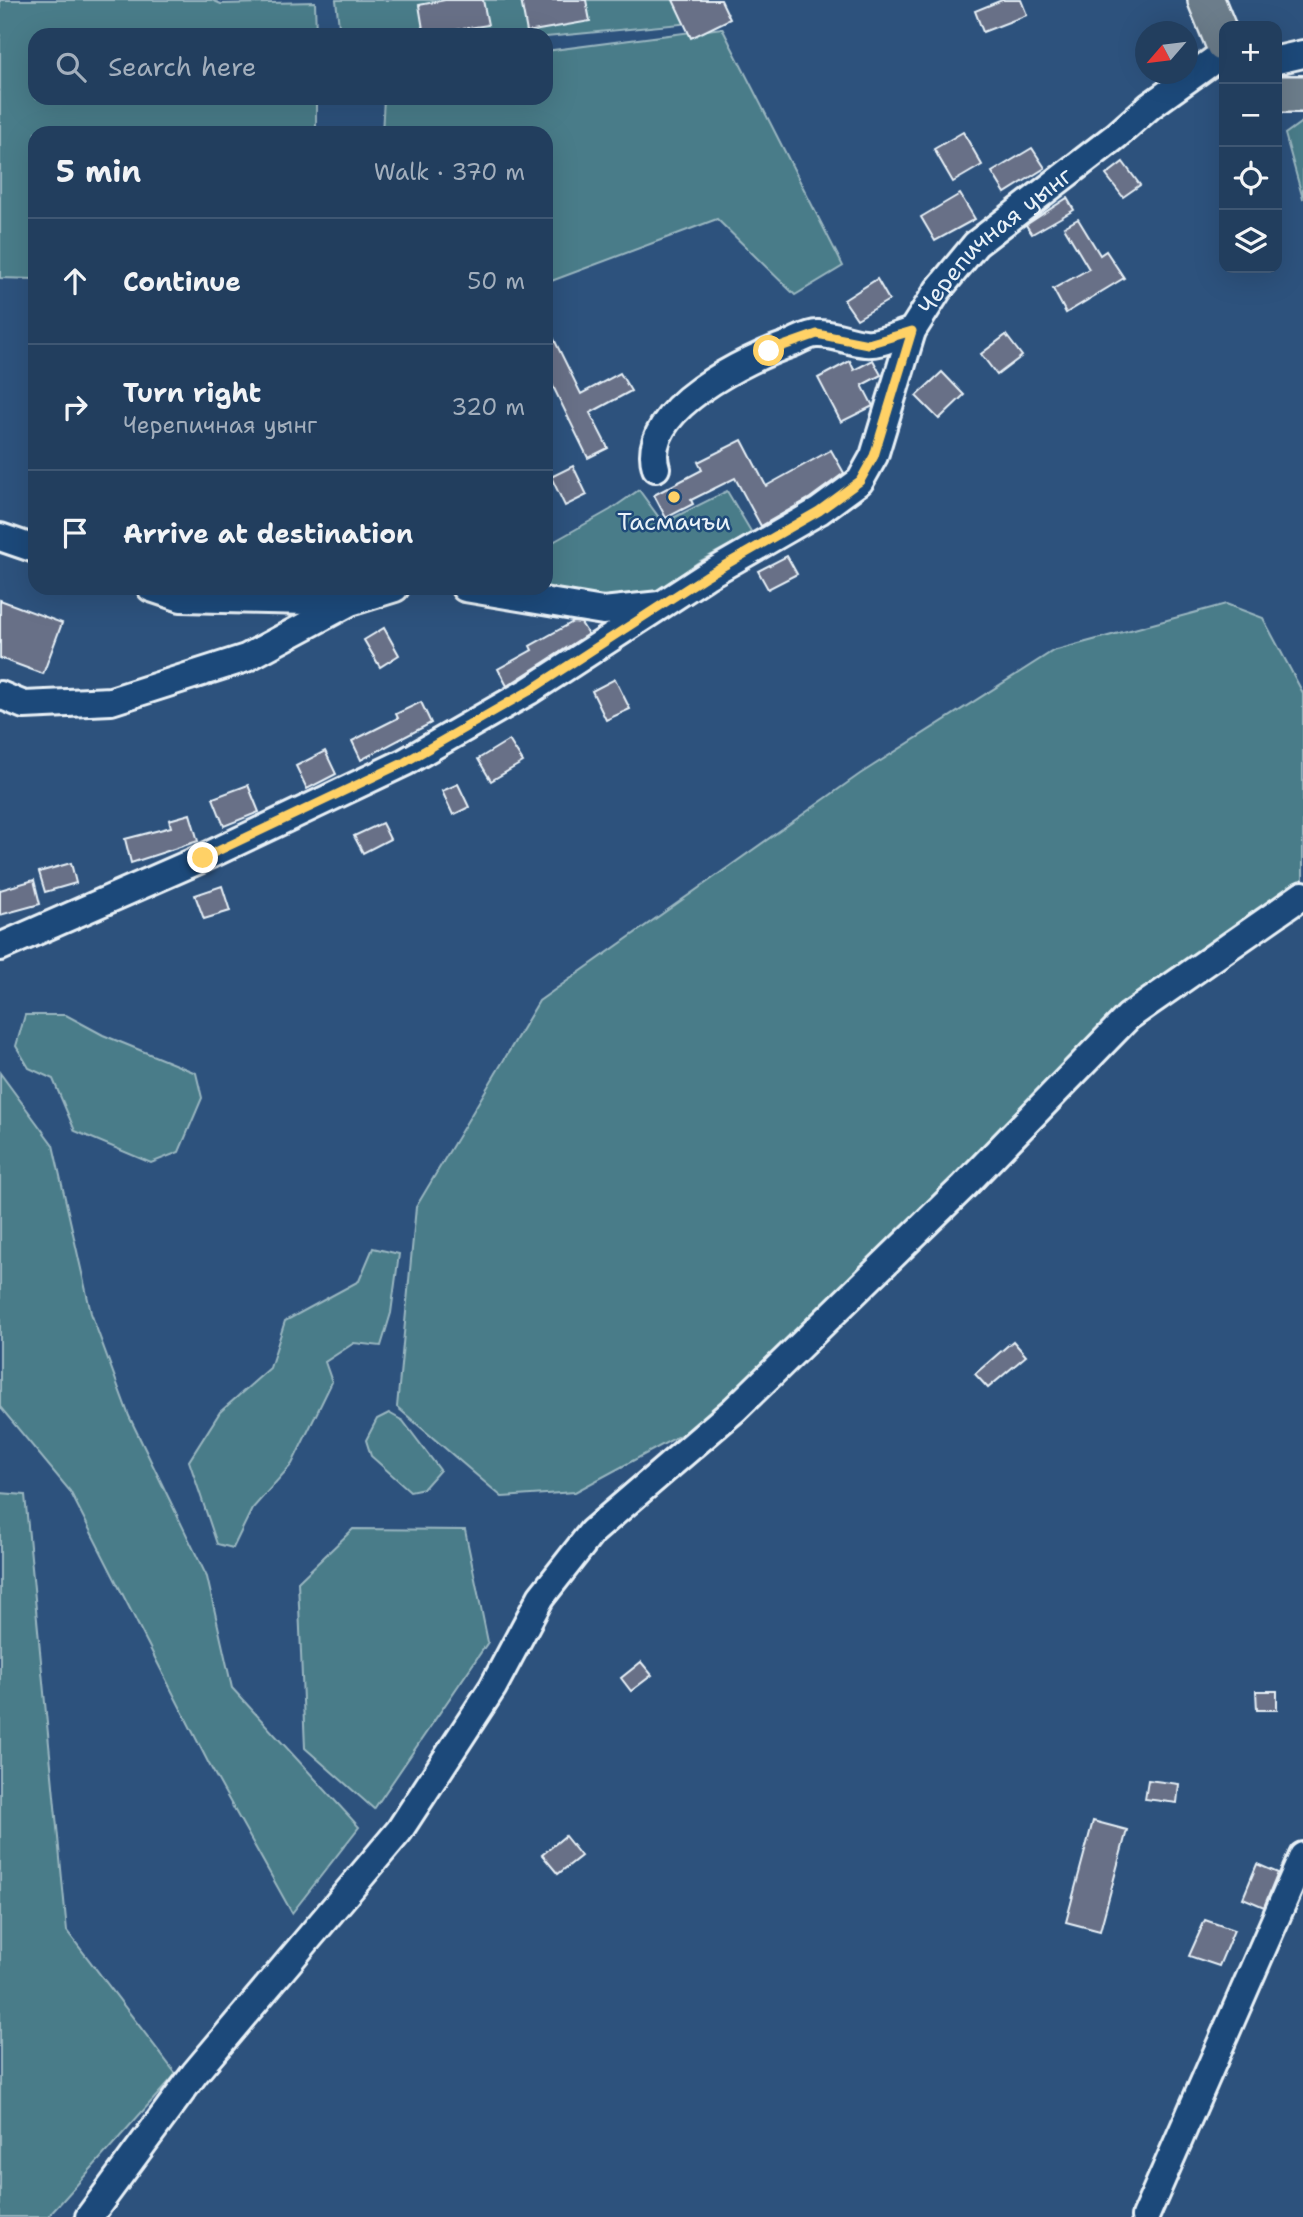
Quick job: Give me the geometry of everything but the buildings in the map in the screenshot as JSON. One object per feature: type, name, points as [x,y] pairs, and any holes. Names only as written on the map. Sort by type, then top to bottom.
[{"type":"main road","points":[[1206,0],[1219,32]]},
{"type":"main road","points":[[1282,94],[1303,94]]},
{"type":"street","points":[[1282,59],[1303,54]]},
{"type":"street","name":"Черепичная уынг","points":[[0,947],[203,858],[405,762],[529,691],[706,576],[819,511],[860,481],[874,456],[912,331],[938,289],[976,244],[1150,107],[1219,57]]},
{"type":"street","points":[[656,468],[652,455],[662,429],[686,401],[728,371],[769,351],[817,334],[868,344],[912,331]]},
{"type":"street","points":[[0,537],[28,547]]},
{"type":"street","points":[[172,595],[181,598],[350,602]]},
{"type":"street","points":[[0,695],[24,705],[111,701],[246,657],[350,602],[372,595]]},
{"type":"street","points":[[507,595],[603,611],[665,604]]},
{"type":"street","points":[[89,2217],[195,2073],[399,1831],[493,1686],[541,1597],[592,1532],[734,1410],[964,1186],[1128,1017],[1303,895]]},
{"type":"street","points":[[1145,2217],[1303,1856]]},
{"type":"green space","points":[[0,0],[212,0],[221,4],[315,2],[316,28],[28,28],[28,105],[316,105],[316,126],[28,126],[28,279],[0,278]]},
{"type":"green space","points":[[336,0],[683,0],[692,23],[553,36],[553,28],[339,28]]},
{"type":"green space","points":[[722,28],[843,266],[795,295],[717,219],[553,280],[553,126],[382,126],[384,105],[553,105],[553,50]]},
{"type":"green space","points":[[1303,121],[1303,199],[1285,134]]},
{"type":"green space","points":[[639,490],[663,523],[727,491],[752,533],[700,561],[654,593],[589,598],[553,591],[553,542]]},
{"type":"green space","points":[[1226,604],[1263,618],[1303,693],[1303,888],[994,1137],[714,1417],[575,1492],[502,1497],[397,1407],[416,1207],[539,1001],[860,774],[1053,651]]},
{"type":"green space","points":[[25,1015],[66,1015],[103,1035],[196,1073],[202,1098],[179,1152],[151,1163],[75,1131],[53,1079],[29,1068],[16,1046]]},
{"type":"green space","points":[[0,1073],[53,1145],[91,1313],[129,1416],[207,1577],[232,1688],[359,1827],[292,1913],[209,1764],[70,1491],[0,1407]]},
{"type":"green space","points":[[373,1248],[399,1254],[391,1313],[381,1346],[354,1343],[325,1362],[332,1382],[292,1464],[252,1509],[233,1548],[217,1544],[189,1461],[220,1412],[270,1368],[285,1321],[359,1281]]},
{"type":"green space","points":[[389,1413],[403,1421],[440,1470],[424,1488],[410,1491],[371,1456],[366,1440],[377,1419]]},
{"type":"green space","points":[[0,1493],[25,1495],[67,1931],[176,2074],[48,2217],[0,2217]]},
{"type":"green space","points":[[353,1529],[465,1530],[488,1642],[374,1809],[305,1748],[298,1582]]},
{"type":"place","name":"Тасмачъи","points":[[674,497]]},
{"type":"route","points":[[203,858],[405,762],[529,691],[706,576],[819,511],[860,481],[874,456],[912,331],[868,344],[817,334],[769,351]]}]
